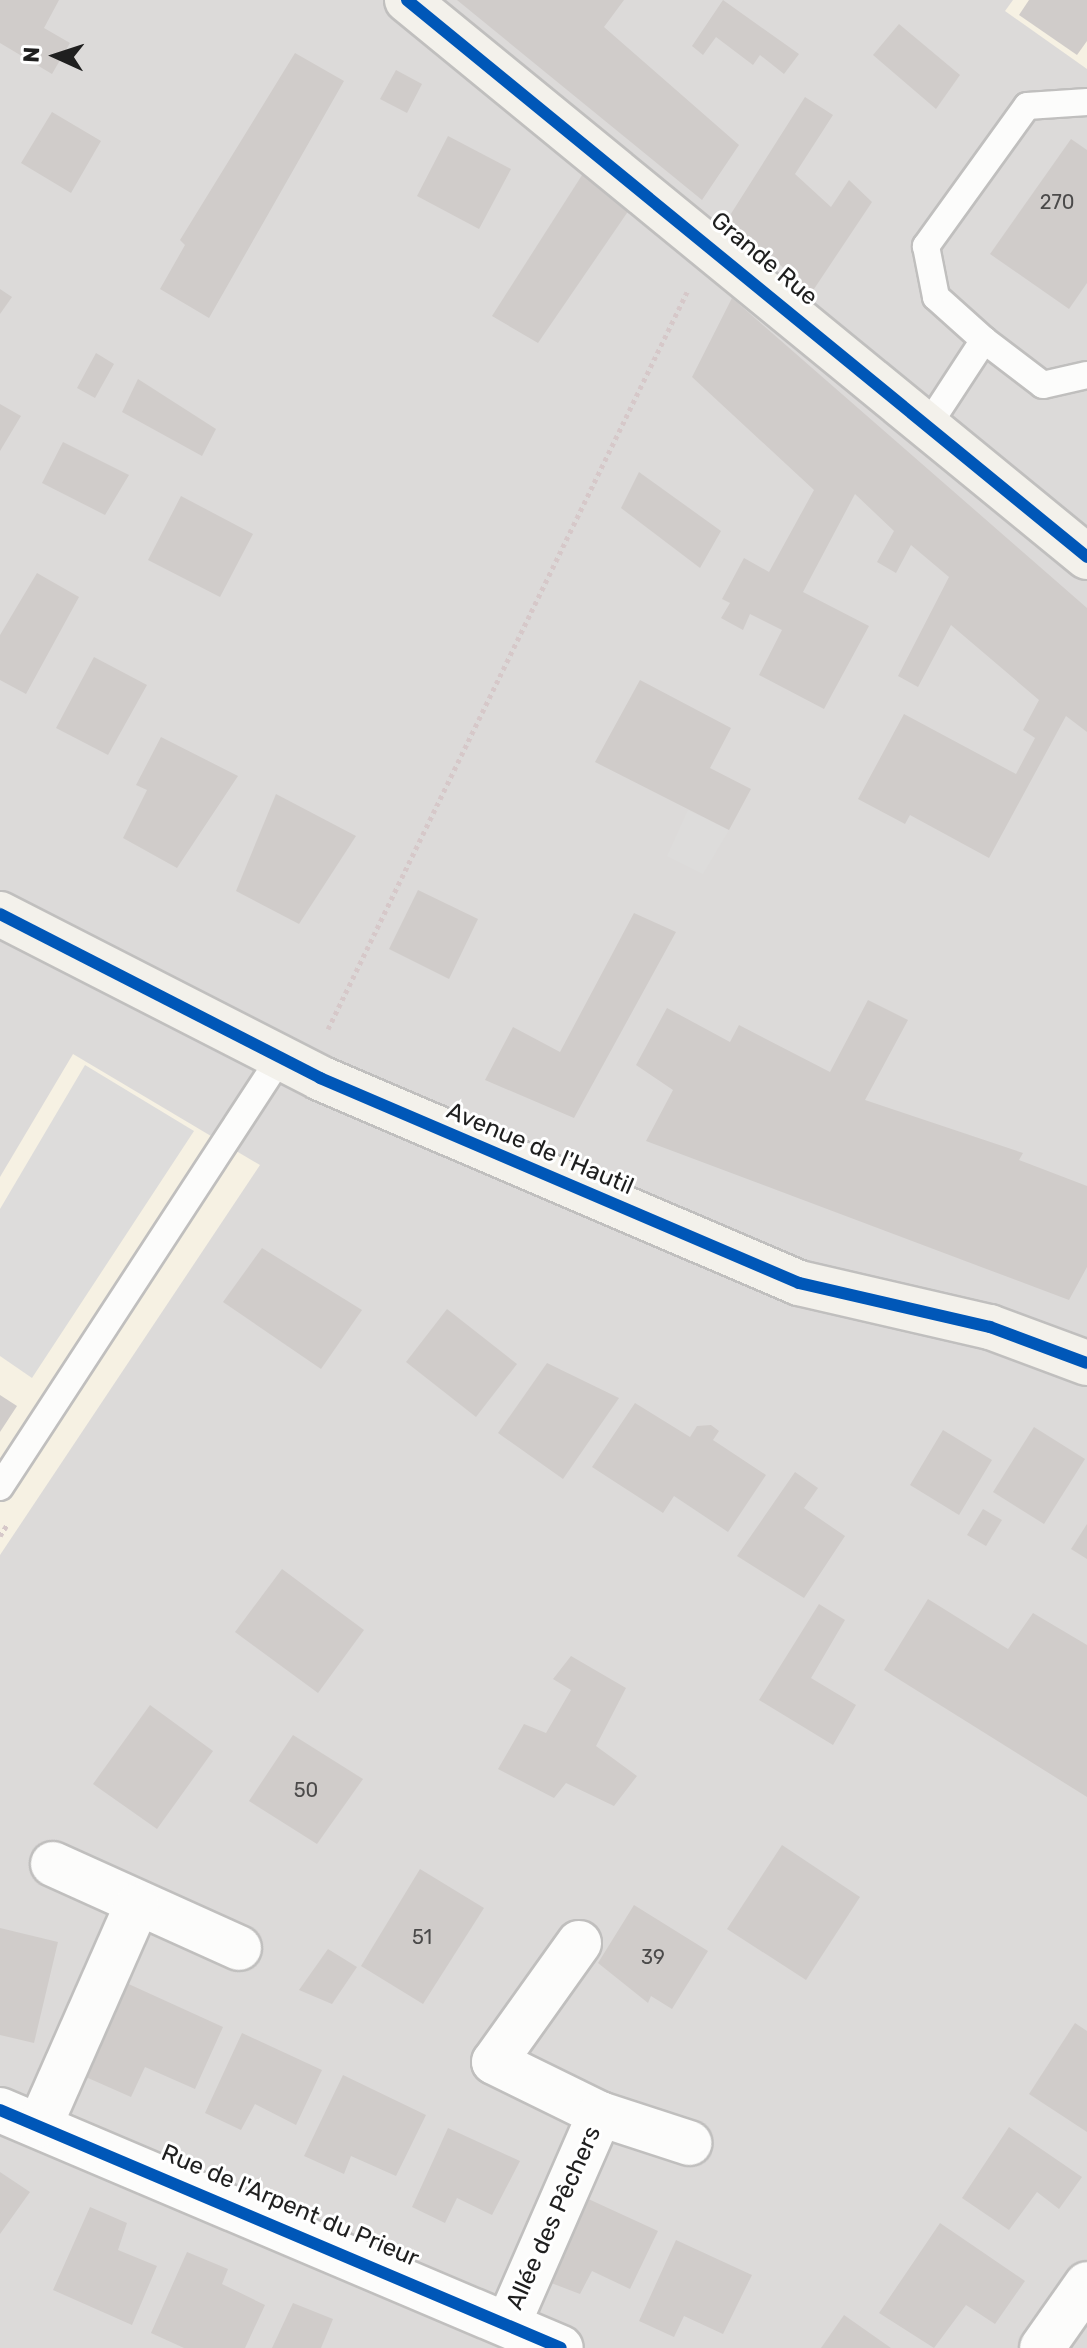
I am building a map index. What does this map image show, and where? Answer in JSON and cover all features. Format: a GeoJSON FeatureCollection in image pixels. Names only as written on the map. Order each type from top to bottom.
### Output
{"type":"FeatureCollection","features":[{"type":"Feature","properties":{"kind":"street","name":"Grande Rue"},"geometry":{"type":"LineString","coordinates":[[407,0],[711,242],[927,427],[1087,557]]}},
{"type":"Feature","properties":{"kind":"street","name":"Avenue de l'Hautil"},"geometry":{"type":"LineString","coordinates":[[5,927],[320,1078],[799,1283],[990,1327],[1087,1363]]}},
{"type":"Feature","properties":{"kind":"street"},"geometry":{"type":"LineString","coordinates":[[53,1864],[137,1905],[239,1948]]}},
{"type":"Feature","properties":{"kind":"street"},"geometry":{"type":"LineString","coordinates":[[40,2125],[137,1905]]}},
{"type":"Feature","properties":{"kind":"street","name":"Allée des Pêchers"},"geometry":{"type":"LineString","coordinates":[[579,1943],[494,2062],[600,2114],[689,2143]]}},
{"type":"Feature","properties":{"kind":"street","name":"Rue de l'Arpent du Prieur"},"geometry":{"type":"LineString","coordinates":[[0,2110],[509,2322],[561,2348]]}},
{"type":"Feature","properties":{"kind":"street","name":"Allée des Pêchers"},"geometry":{"type":"LineString","coordinates":[[509,2322],[600,2114]]}},
{"type":"Feature","properties":{"kind":"street"},"geometry":{"type":"LineString","coordinates":[[1046,2346],[1087,2284]]}},
{"type":"Feature","properties":{"kind":"lane"},"geometry":{"type":"LineString","coordinates":[[1087,102],[1027,106],[926,246],[936,297],[984,340],[1043,385],[1087,375]]}},
{"type":"Feature","properties":{"kind":"lane"},"geometry":{"type":"LineString","coordinates":[[927,427],[984,340]]}},
{"type":"Feature","properties":{"kind":"lane"},"geometry":{"type":"LineString","coordinates":[[0,1487],[280,1058]]}},
{"type":"Feature","properties":{"kind":"path"},"geometry":{"type":"LineString","coordinates":[[320,1078],[329,1021],[711,242]]}},
{"type":"Feature","properties":{"kind":"shaded area"},"geometry":{"type":"Polygon","coordinates":[[[0,0],[1087,0],[1087,2348],[0,2348],[0,0]]]}},
{"type":"Feature","properties":{"kind":"shaded area"},"geometry":{"type":"Polygon","coordinates":[[[1013,0],[1087,0],[1087,69],[1005,11],[1013,0]]]}},
{"type":"Feature","properties":{"kind":"shaded area"},"geometry":{"type":"Polygon","coordinates":[[[688,810],[729,830],[703,874],[667,856],[688,810]]]}},
{"type":"Feature","properties":{"kind":"shaded area"},"geometry":{"type":"Polygon","coordinates":[[[73,1054],[260,1165],[0,1555],[0,1177],[73,1054]]]}},
{"type":"Feature","properties":{"kind":"shaded area"},"geometry":{"type":"Polygon","coordinates":[[[85,1065],[194,1131],[32,1378],[0,1356],[0,1209],[85,1065]]]}},
{"type":"Feature","properties":{"kind":"building"},"geometry":{"type":"Polygon","coordinates":[[[0,0],[59,0],[44,28],[70,43],[52,74],[0,43],[0,0]]]}},
{"type":"Feature","properties":{"kind":"building"},"geometry":{"type":"Polygon","coordinates":[[[457,0],[624,0],[604,27],[739,145],[702,200],[457,0]]]}},
{"type":"Feature","properties":{"kind":"building"},"geometry":{"type":"Polygon","coordinates":[[[723,0],[799,54],[784,74],[760,55],[753,65],[716,37],[703,55],[692,46],[723,0]]]}},
{"type":"Feature","properties":{"kind":"building"},"geometry":{"type":"Polygon","coordinates":[[[1029,0],[1087,0],[1087,41],[1077,55],[1019,15],[1029,0]]]}},
{"type":"Feature","properties":{"kind":"building"},"geometry":{"type":"Polygon","coordinates":[[[899,24],[960,75],[936,109],[873,55],[899,24]]]}},
{"type":"Feature","properties":{"kind":"building"},"geometry":{"type":"Polygon","coordinates":[[[295,53],[344,81],[209,318],[160,289],[185,245],[180,240],[295,53]]]}},
{"type":"Feature","properties":{"kind":"building"},"geometry":{"type":"Polygon","coordinates":[[[396,70],[422,84],[407,113],[380,99],[396,70]]]}},
{"type":"Feature","properties":{"kind":"building"},"geometry":{"type":"Polygon","coordinates":[[[805,97],[833,115],[795,174],[831,207],[849,180],[872,202],[812,292],[727,220],[805,97]]]}},
{"type":"Feature","properties":{"kind":"building"},"geometry":{"type":"Polygon","coordinates":[[[52,112],[101,141],[71,193],[21,163],[52,112]]]}},
{"type":"Feature","properties":{"kind":"building"},"geometry":{"type":"Polygon","coordinates":[[[448,136],[511,169],[479,229],[417,196],[448,136]]]}},
{"type":"Feature","properties":{"kind":"building"},"geometry":{"type":"Polygon","coordinates":[[[1071,139],[1087,150],[1087,283],[1069,309],[990,254],[1071,139]]]}},
{"type":"Feature","properties":{"kind":"building"},"geometry":{"type":"Polygon","coordinates":[[[584,172],[629,210],[538,343],[492,316],[584,172]]]}},
{"type":"Feature","properties":{"kind":"building"},"geometry":{"type":"Polygon","coordinates":[[[0,289],[12,297],[0,314],[0,289]]]}},
{"type":"Feature","properties":{"kind":"building"},"geometry":{"type":"Polygon","coordinates":[[[732,298],[1087,608],[1087,732],[1066,716],[989,858],[910,815],[905,824],[858,799],[904,714],[1016,774],[1035,738],[1023,730],[1039,700],[951,625],[918,687],[898,676],[949,577],[911,545],[896,573],[877,562],[894,531],[855,494],[803,592],[869,626],[824,709],[759,675],[782,630],[750,614],[743,630],[721,618],[730,603],[722,599],[744,558],[769,572],[814,490],[692,377],[732,298]]]}},
{"type":"Feature","properties":{"kind":"building"},"geometry":{"type":"Polygon","coordinates":[[[96,353],[114,364],[95,398],[77,388],[96,353]]]}},
{"type":"Feature","properties":{"kind":"building"},"geometry":{"type":"Polygon","coordinates":[[[138,379],[216,429],[202,456],[122,412],[138,379]]]}},
{"type":"Feature","properties":{"kind":"building"},"geometry":{"type":"Polygon","coordinates":[[[0,404],[21,416],[0,451],[0,404]]]}},
{"type":"Feature","properties":{"kind":"building"},"geometry":{"type":"Polygon","coordinates":[[[63,442],[129,475],[105,515],[42,483],[63,442]]]}},
{"type":"Feature","properties":{"kind":"building"},"geometry":{"type":"Polygon","coordinates":[[[639,472],[721,531],[700,568],[621,508],[639,472]]]}},
{"type":"Feature","properties":{"kind":"building"},"geometry":{"type":"Polygon","coordinates":[[[181,496],[253,534],[220,597],[148,560],[181,496]]]}},
{"type":"Feature","properties":{"kind":"building"},"geometry":{"type":"Polygon","coordinates":[[[37,573],[79,597],[26,694],[0,680],[0,635],[37,573]]]}},
{"type":"Feature","properties":{"kind":"building"},"geometry":{"type":"Polygon","coordinates":[[[94,657],[147,685],[108,755],[56,728],[94,657]]]}},
{"type":"Feature","properties":{"kind":"building"},"geometry":{"type":"Polygon","coordinates":[[[640,680],[731,728],[710,768],[751,789],[729,830],[595,762],[640,680]]]}},
{"type":"Feature","properties":{"kind":"building"},"geometry":{"type":"Polygon","coordinates":[[[161,737],[238,776],[177,868],[123,838],[147,790],[136,785],[161,737]]]}},
{"type":"Feature","properties":{"kind":"building"},"geometry":{"type":"Polygon","coordinates":[[[276,794],[356,836],[299,924],[236,891],[276,794]]]}},
{"type":"Feature","properties":{"kind":"building"},"geometry":{"type":"Polygon","coordinates":[[[418,890],[478,919],[449,979],[389,949],[418,890]]]}},
{"type":"Feature","properties":{"kind":"building"},"geometry":{"type":"Polygon","coordinates":[[[634,913],[676,932],[574,1118],[485,1080],[513,1027],[560,1052],[634,913]]]}},
{"type":"Feature","properties":{"kind":"building"},"geometry":{"type":"Polygon","coordinates":[[[868,1000],[908,1020],[865,1100],[1023,1153],[1019,1160],[1087,1186],[1087,1267],[1069,1300],[646,1141],[673,1090],[636,1065],[667,1008],[730,1042],[739,1025],[830,1072],[868,1000]]]}},
{"type":"Feature","properties":{"kind":"building"},"geometry":{"type":"Polygon","coordinates":[[[262,1248],[362,1310],[321,1369],[223,1302],[262,1248]]]}},
{"type":"Feature","properties":{"kind":"building"},"geometry":{"type":"Polygon","coordinates":[[[447,1309],[517,1364],[476,1417],[406,1362],[447,1309]]]}},
{"type":"Feature","properties":{"kind":"building"},"geometry":{"type":"Polygon","coordinates":[[[547,1363],[619,1398],[563,1479],[498,1433],[547,1363]]]}},
{"type":"Feature","properties":{"kind":"building"},"geometry":{"type":"Polygon","coordinates":[[[0,1395],[17,1406],[0,1432],[0,1395]]]}},
{"type":"Feature","properties":{"kind":"building"},"geometry":{"type":"Polygon","coordinates":[[[635,1403],[690,1437],[697,1426],[711,1425],[719,1431],[713,1440],[766,1475],[728,1532],[674,1496],[663,1513],[592,1467],[635,1403]]]}},
{"type":"Feature","properties":{"kind":"building"},"geometry":{"type":"Polygon","coordinates":[[[1034,1427],[1085,1459],[1044,1524],[993,1492],[1034,1427]]]}},
{"type":"Feature","properties":{"kind":"building"},"geometry":{"type":"Polygon","coordinates":[[[943,1430],[992,1460],[959,1515],[910,1485],[943,1430]]]}},
{"type":"Feature","properties":{"kind":"building"},"geometry":{"type":"Polygon","coordinates":[[[795,1472],[818,1488],[804,1508],[845,1536],[804,1598],[737,1556],[795,1472]]]}},
{"type":"Feature","properties":{"kind":"building"},"geometry":{"type":"Polygon","coordinates":[[[983,1509],[1002,1520],[986,1546],[967,1535],[983,1509]]]}},
{"type":"Feature","properties":{"kind":"building"},"geometry":{"type":"Polygon","coordinates":[[[1087,1524],[1087,1559],[1071,1549],[1087,1524]]]}},
{"type":"Feature","properties":{"kind":"building"},"geometry":{"type":"Polygon","coordinates":[[[282,1569],[364,1630],[318,1693],[235,1632],[282,1569]]]}},
{"type":"Feature","properties":{"kind":"building"},"geometry":{"type":"Polygon","coordinates":[[[928,1599],[1008,1649],[1033,1613],[1087,1645],[1087,1797],[884,1670],[928,1599]]]}},
{"type":"Feature","properties":{"kind":"building"},"geometry":{"type":"Polygon","coordinates":[[[819,1604],[845,1620],[811,1678],[856,1705],[833,1745],[759,1700],[819,1604]]]}},
{"type":"Feature","properties":{"kind":"building"},"geometry":{"type":"Polygon","coordinates":[[[571,1656],[626,1688],[596,1746],[637,1776],[614,1806],[566,1783],[554,1798],[498,1769],[524,1724],[546,1733],[571,1690],[553,1679],[571,1656]]]}},
{"type":"Feature","properties":{"kind":"building"},"geometry":{"type":"Polygon","coordinates":[[[150,1705],[213,1751],[157,1829],[93,1784],[150,1705]]]}},
{"type":"Feature","properties":{"kind":"building"},"geometry":{"type":"Polygon","coordinates":[[[293,1735],[363,1779],[317,1844],[249,1801],[293,1735]]]}},
{"type":"Feature","properties":{"kind":"building"},"geometry":{"type":"Polygon","coordinates":[[[782,1845],[860,1897],[806,1980],[727,1929],[782,1845]]]}},
{"type":"Feature","properties":{"kind":"building"},"geometry":{"type":"Polygon","coordinates":[[[420,1869],[484,1908],[423,2004],[361,1966],[420,1869]]]}},
{"type":"Feature","properties":{"kind":"building"},"geometry":{"type":"Polygon","coordinates":[[[634,1905],[708,1951],[672,2009],[651,1996],[648,2003],[598,1963],[634,1905]]]}},
{"type":"Feature","properties":{"kind":"building"},"geometry":{"type":"Polygon","coordinates":[[[0,1928],[58,1942],[34,2043],[0,2035],[0,1928]]]}},
{"type":"Feature","properties":{"kind":"building"},"geometry":{"type":"Polygon","coordinates":[[[328,1949],[357,1967],[332,2004],[299,1990],[328,1949]]]}},
{"type":"Feature","properties":{"kind":"building"},"geometry":{"type":"Polygon","coordinates":[[[122,1981],[223,2027],[195,2089],[145,2067],[131,2097],[79,2074],[122,1981]]]}},
{"type":"Feature","properties":{"kind":"building"},"geometry":{"type":"Polygon","coordinates":[[[1075,2023],[1087,2031],[1087,2132],[1029,2094],[1075,2023]]]}},
{"type":"Feature","properties":{"kind":"building"},"geometry":{"type":"Polygon","coordinates":[[[242,2033],[322,2070],[296,2125],[255,2104],[241,2130],[205,2113],[242,2033]]]}},
{"type":"Feature","properties":{"kind":"building"},"geometry":{"type":"Polygon","coordinates":[[[343,2075],[426,2115],[396,2176],[351,2156],[344,2174],[304,2156],[343,2075]]]}},
{"type":"Feature","properties":{"kind":"building"},"geometry":{"type":"Polygon","coordinates":[[[1009,2127],[1082,2177],[1059,2209],[1037,2192],[1009,2230],[962,2198],[1009,2127]]]}},
{"type":"Feature","properties":{"kind":"building"},"geometry":{"type":"Polygon","coordinates":[[[448,2128],[520,2161],[492,2215],[457,2198],[445,2223],[412,2207],[448,2128]]]}},
{"type":"Feature","properties":{"kind":"building"},"geometry":{"type":"Polygon","coordinates":[[[0,2172],[30,2192],[0,2234],[0,2172]]]}},
{"type":"Feature","properties":{"kind":"building"},"geometry":{"type":"Polygon","coordinates":[[[584,2197],[658,2231],[630,2289],[592,2271],[580,2294],[546,2281],[584,2197]]]}},
{"type":"Feature","properties":{"kind":"building"},"geometry":{"type":"Polygon","coordinates":[[[90,2207],[127,2223],[118,2250],[157,2266],[132,2325],[53,2290],[90,2207]]]}},
{"type":"Feature","properties":{"kind":"building"},"geometry":{"type":"Polygon","coordinates":[[[940,2223],[1025,2281],[995,2324],[966,2305],[934,2348],[879,2313],[940,2223]]]}},
{"type":"Feature","properties":{"kind":"building"},"geometry":{"type":"Polygon","coordinates":[[[676,2240],[752,2275],[723,2334],[684,2316],[674,2337],[639,2321],[676,2240]]]}},
{"type":"Feature","properties":{"kind":"building"},"geometry":{"type":"Polygon","coordinates":[[[187,2252],[228,2269],[222,2284],[265,2305],[245,2348],[184,2348],[151,2333],[187,2252]]]}},
{"type":"Feature","properties":{"kind":"building"},"geometry":{"type":"Polygon","coordinates":[[[293,2303],[333,2319],[321,2348],[272,2348],[293,2303]]]}},
{"type":"Feature","properties":{"kind":"building"},"geometry":{"type":"Polygon","coordinates":[[[844,2315],[891,2348],[821,2348],[844,2315]]]}},
{"type":"Feature","properties":{"kind":"cycle path"},"geometry":{"type":"LineString","coordinates":[[407,0],[1087,557]]}},
{"type":"Feature","properties":{"kind":"cycle path"},"geometry":{"type":"LineString","coordinates":[[0,914],[320,1078],[799,1283],[990,1327],[1087,1363]]}},
{"type":"Feature","properties":{"kind":"cycle path"},"geometry":{"type":"LineString","coordinates":[[0,2110],[561,2348]]}}]}
